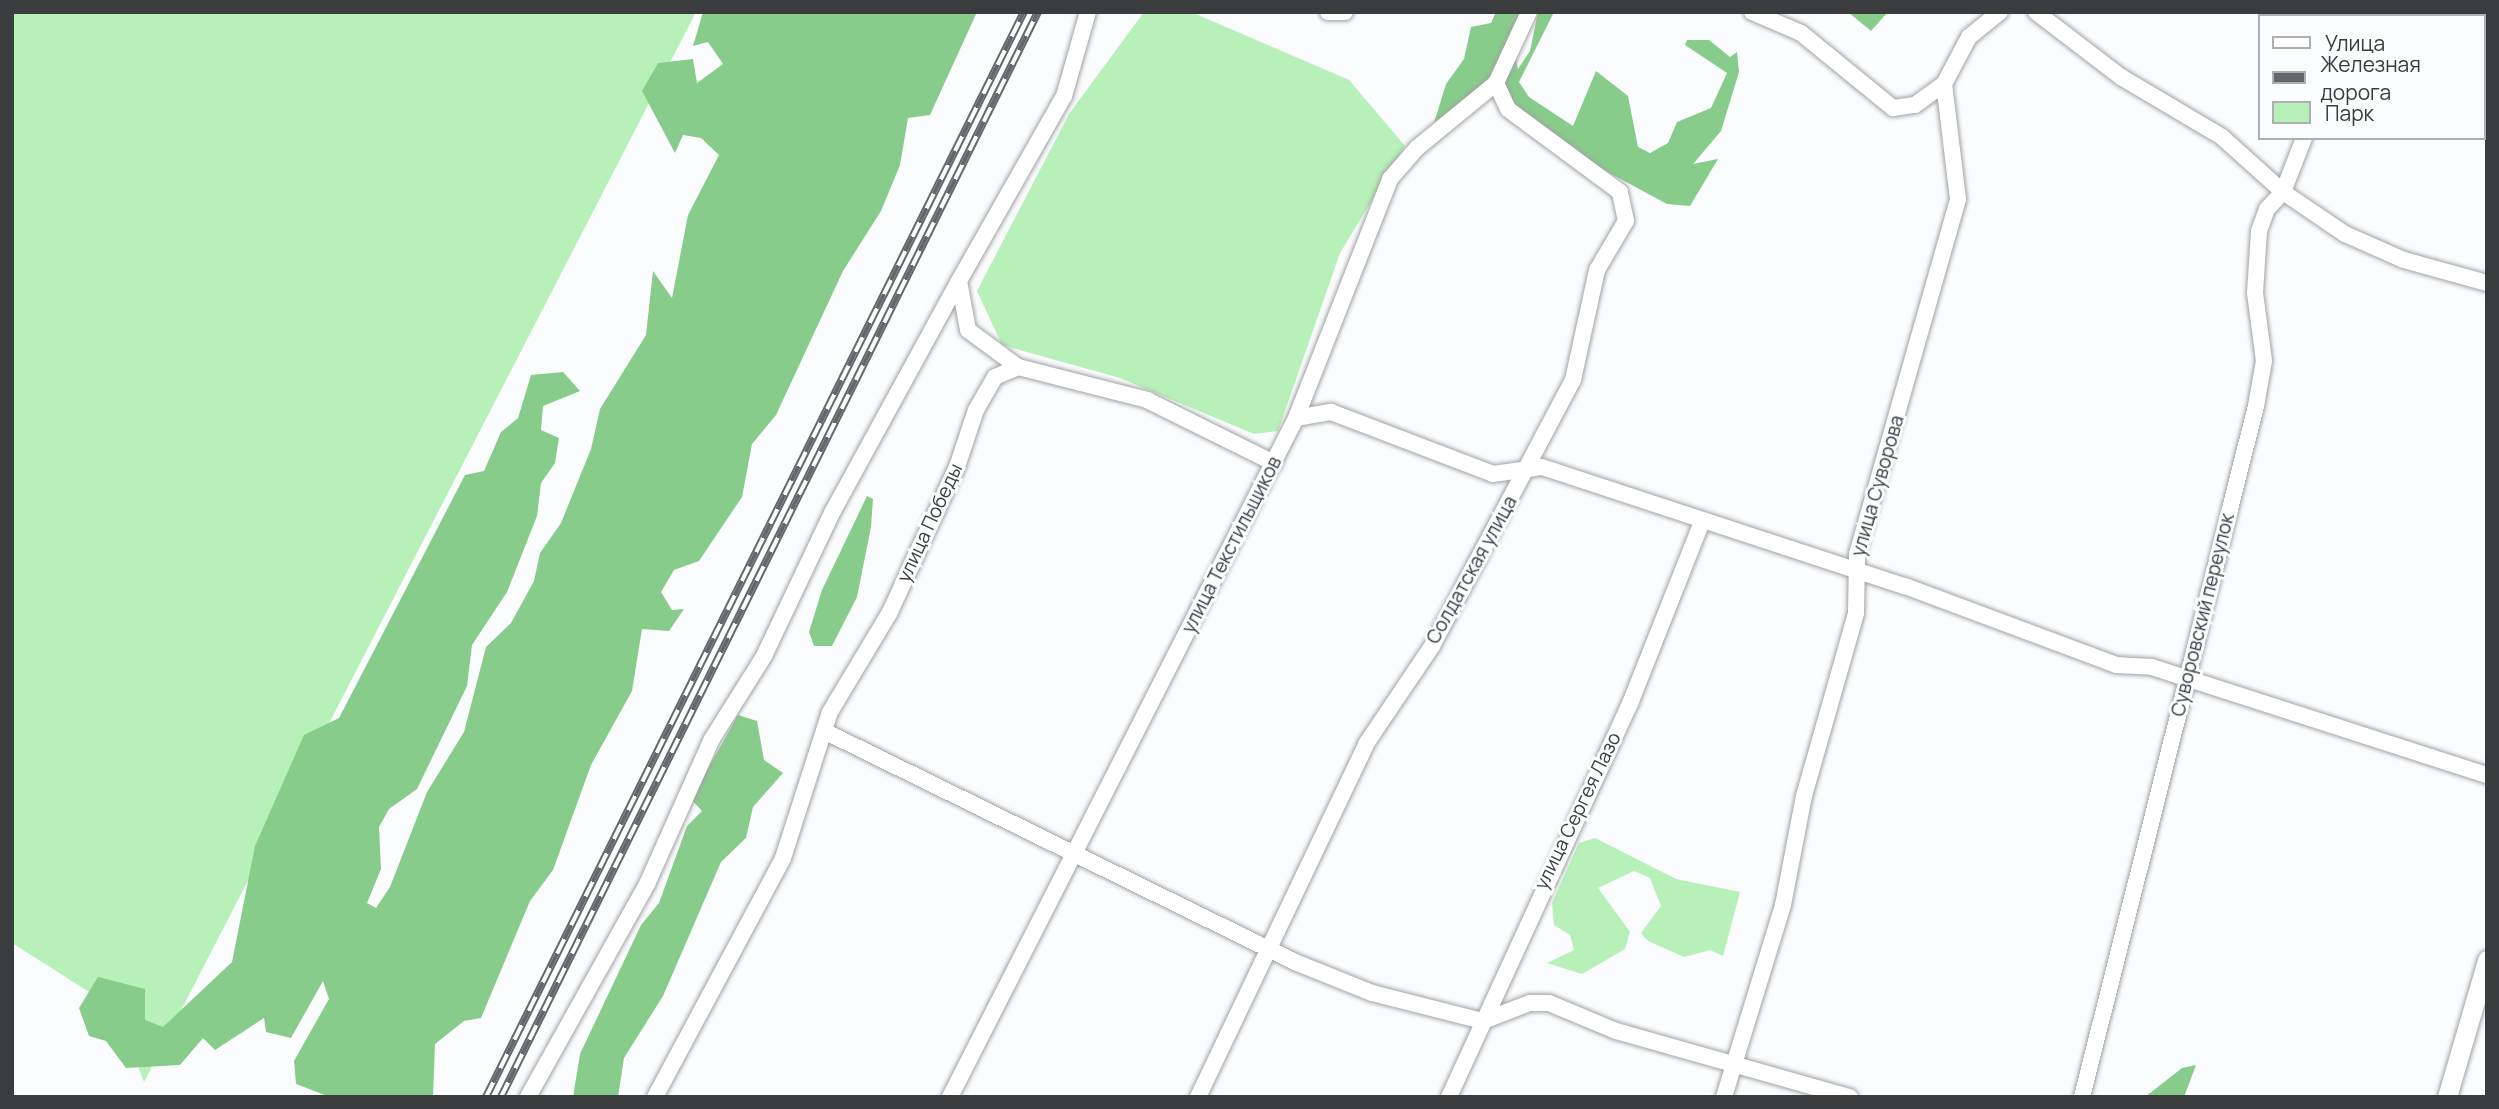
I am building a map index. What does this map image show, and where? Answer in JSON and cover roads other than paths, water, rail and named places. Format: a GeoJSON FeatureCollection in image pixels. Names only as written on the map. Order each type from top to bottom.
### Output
{"type":"FeatureCollection","features":[{"type":"Feature","properties":{"kind":"street"},"geometry":{"type":"LineString","coordinates":[[1328,12],[1345,12]]}},
{"type":"Feature","properties":{"kind":"street","name":"улица Текстильщиков"},"geometry":{"type":"LineString","coordinates":[[950,1097],[1076,857],[1296,418],[1390,179],[1417,148],[1496,83],[1529,12]]}},
{"type":"Feature","properties":{"kind":"street"},"geometry":{"type":"LineString","coordinates":[[1752,12],[1801,33],[1893,108],[1915,105],[1944,84],[1969,37],[2000,12]]}},
{"type":"Feature","properties":{"kind":"street"},"geometry":{"type":"LineString","coordinates":[[2036,12],[2120,77],[2222,137],[2283,192],[2345,234],[2404,260],[2487,283]]}},
{"type":"Feature","properties":{"kind":"street"},"geometry":{"type":"LineString","coordinates":[[528,1097],[648,884],[712,739],[764,656],[833,511],[1064,96],[1091,15]]}},
{"type":"Feature","properties":{"kind":"street","name":"Солдатская улица"},"geometry":{"type":"LineString","coordinates":[[1198,1097],[1266,947],[1384,710],[1432,646],[1573,380],[1597,270],[1626,220],[1619,192],[1508,108],[1496,83]]}},
{"type":"Feature","properties":{"kind":"street","name":"улица Суворова"},"geometry":{"type":"LineString","coordinates":[[1724,1097],[1730,1067],[1783,905],[1804,796],[1838,685],[1856,613],[1855,571],[1958,199],[1944,84]]}},
{"type":"Feature","properties":{"kind":"street","name":"Суворовский переулок"},"geometry":{"type":"LineString","coordinates":[[2082,1097],[2264,361],[2255,293],[2259,231],[2267,209],[2283,192],[2303,140]]}},
{"type":"Feature","properties":{"kind":"street"},"geometry":{"type":"LineString","coordinates":[[959,281],[968,330],[1018,367],[1081,378],[1147,400],[1274,463]]}},
{"type":"Feature","properties":{"kind":"street","name":"улица Победы"},"geometry":{"type":"LineString","coordinates":[[656,1097],[783,859],[826,732],[853,665],[890,614],[916,545],[957,467],[976,410],[995,377],[1018,367]]}},
{"type":"Feature","properties":{"kind":"street"},"geometry":{"type":"LineString","coordinates":[[1296,418],[1331,412],[1493,474],[1525,472],[1542,467],[1855,571],[2116,665],[2152,667],[2487,775]]}},
{"type":"Feature","properties":{"kind":"street","name":"улица Сергея Лазо"},"geometry":{"type":"LineString","coordinates":[[1449,1097],[1631,701],[1702,522]]}},
{"type":"Feature","properties":{"kind":"street"},"geometry":{"type":"LineString","coordinates":[[826,732],[1076,857],[1266,947],[1372,993],[1483,1021],[1530,1003],[1549,1003],[1616,1031],[1700,1050],[1730,1067],[1850,1097]]}},
{"type":"Feature","properties":{"kind":"street"},"geometry":{"type":"LineString","coordinates":[[2447,1097],[2487,960]]}},
{"type":"Feature","properties":{"kind":"railway"},"geometry":{"type":"LineString","coordinates":[[486,1097],[1024,12]]}},
{"type":"Feature","properties":{"kind":"railway"},"geometry":{"type":"LineString","coordinates":[[501,1097],[1038,12]]}}]}
